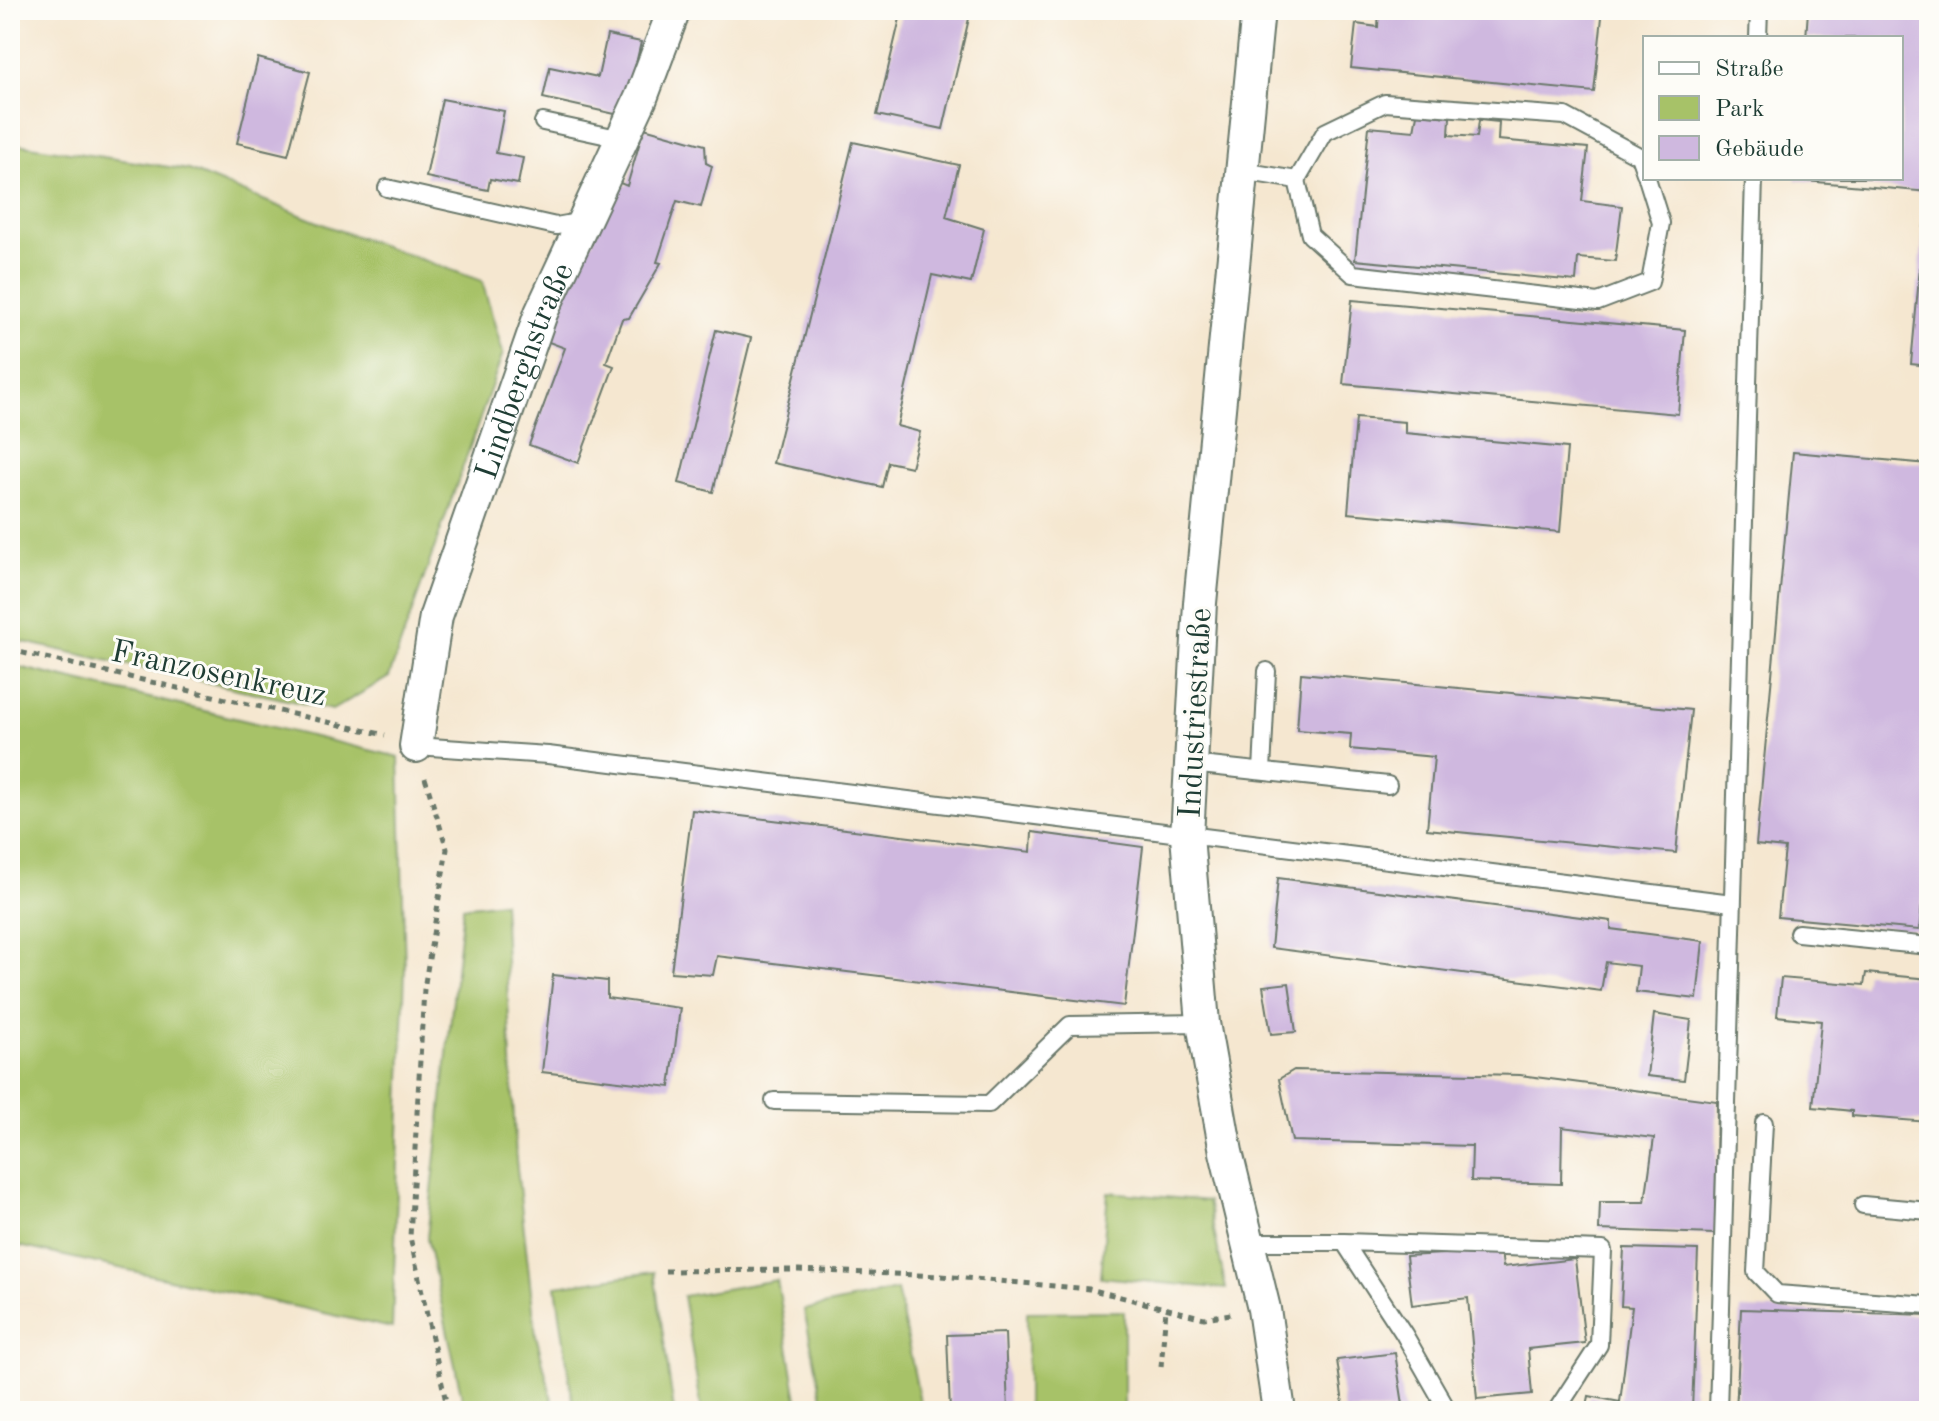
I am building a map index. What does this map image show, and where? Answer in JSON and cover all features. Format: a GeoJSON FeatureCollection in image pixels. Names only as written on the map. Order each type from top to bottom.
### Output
{"type":"FeatureCollection","features":[{"type":"Feature","properties":{"kind":"street","name":"Lindberghstraße"},"geometry":{"type":"LineString","coordinates":[[416,746],[436,616],[541,313],[641,98],[674,10]]}},
{"type":"Feature","properties":{"kind":"street","name":"Industriestraße"},"geometry":{"type":"LineString","coordinates":[[1258,10],[1200,603],[1187,836],[1203,1023],[1226,1152],[1264,1309],[1279,1411]]}},
{"type":"Feature","properties":{"kind":"lane"},"geometry":{"type":"LineString","coordinates":[[1758,36],[1759,10]]}},
{"type":"Feature","properties":{"kind":"lane"},"geometry":{"type":"LineString","coordinates":[[1643,167],[1639,156],[1565,116],[1385,103],[1325,132],[1297,180],[1310,235],[1353,274],[1598,302],[1650,282],[1661,223],[1647,180]]}},
{"type":"Feature","properties":{"kind":"lane"},"geometry":{"type":"LineString","coordinates":[[543,122],[622,139]]}},
{"type":"Feature","properties":{"kind":"lane"},"geometry":{"type":"LineString","coordinates":[[1242,171],[1297,180]]}},
{"type":"Feature","properties":{"kind":"lane"},"geometry":{"type":"LineString","coordinates":[[1718,1411],[1754,180]]}},
{"type":"Feature","properties":{"kind":"lane"},"geometry":{"type":"LineString","coordinates":[[387,188],[556,226],[584,221]]}},
{"type":"Feature","properties":{"kind":"lane"},"geometry":{"type":"LineString","coordinates":[[1262,771],[1267,671]]}},
{"type":"Feature","properties":{"kind":"lane"},"geometry":{"type":"LineString","coordinates":[[416,746],[548,755],[1732,903]]}},
{"type":"Feature","properties":{"kind":"lane"},"geometry":{"type":"LineString","coordinates":[[1191,764],[1388,785]]}},
{"type":"Feature","properties":{"kind":"lane"},"geometry":{"type":"LineString","coordinates":[[1798,933],[1929,946]]}},
{"type":"Feature","properties":{"kind":"lane"},"geometry":{"type":"LineString","coordinates":[[774,1101],[989,1104],[1070,1025],[1203,1023]]}},
{"type":"Feature","properties":{"kind":"lane"},"geometry":{"type":"LineString","coordinates":[[1764,1123],[1756,1272],[1777,1294],[1929,1305]]}},
{"type":"Feature","properties":{"kind":"lane"},"geometry":{"type":"LineString","coordinates":[[1863,1205],[1929,1211]]}},
{"type":"Feature","properties":{"kind":"lane"},"geometry":{"type":"LineString","coordinates":[[1247,1242],[1603,1250],[1599,1345],[1556,1411]]}},
{"type":"Feature","properties":{"kind":"lane"},"geometry":{"type":"LineString","coordinates":[[1344,1242],[1404,1334],[1448,1411]]}},
{"type":"Feature","properties":{"kind":"path","name":"Franzosenkreuz"},"geometry":{"type":"LineString","coordinates":[[10,650],[369,729],[416,746]]}},
{"type":"Feature","properties":{"kind":"path"},"geometry":{"type":"LineString","coordinates":[[416,746],[447,849],[424,989],[410,1237],[448,1411]]}},
{"type":"Feature","properties":{"kind":"path"},"geometry":{"type":"LineString","coordinates":[[665,1271],[799,1270],[941,1276],[1089,1289],[1204,1318],[1264,1309]]}},
{"type":"Feature","properties":{"kind":"path"},"geometry":{"type":"LineString","coordinates":[[1161,1367],[1166,1309]]}},
{"type":"Feature","properties":{"kind":"green space"},"geometry":{"type":"Polygon","coordinates":[[[10,143],[189,170],[330,227],[482,281],[503,353],[389,677],[332,710],[10,639],[10,143]]]}},
{"type":"Feature","properties":{"kind":"green space"},"geometry":{"type":"Polygon","coordinates":[[[10,665],[399,757],[405,970],[392,1328],[10,1244],[10,665]]]}},
{"type":"Feature","properties":{"kind":"green space"},"geometry":{"type":"Polygon","coordinates":[[[503,902],[516,1160],[536,1335],[555,1411],[465,1411],[427,1238],[463,907],[503,902]]]}},
{"type":"Feature","properties":{"kind":"green space"},"geometry":{"type":"Polygon","coordinates":[[[1108,1192],[1208,1201],[1226,1289],[1101,1277],[1108,1192]]]}},
{"type":"Feature","properties":{"kind":"green space"},"geometry":{"type":"Polygon","coordinates":[[[654,1272],[674,1411],[574,1411],[556,1286],[654,1272]]]}},
{"type":"Feature","properties":{"kind":"green space"},"geometry":{"type":"Polygon","coordinates":[[[777,1280],[799,1411],[702,1411],[683,1296],[777,1280]]]}},
{"type":"Feature","properties":{"kind":"green space"},"geometry":{"type":"Polygon","coordinates":[[[897,1290],[922,1411],[825,1411],[804,1310],[897,1290]]]}},
{"type":"Feature","properties":{"kind":"green space"},"geometry":{"type":"Polygon","coordinates":[[[1124,1311],[1124,1411],[1027,1411],[1027,1312],[1124,1311]]]}},
{"type":"Feature","properties":{"kind":"building"},"geometry":{"type":"Polygon","coordinates":[[[902,10],[971,10],[943,129],[877,115],[902,10]]]}},
{"type":"Feature","properties":{"kind":"building"},"geometry":{"type":"Polygon","coordinates":[[[1379,10],[1536,10],[1602,17],[1594,92],[1351,68],[1356,24],[1378,27],[1379,10]]]}},
{"type":"Feature","properties":{"kind":"building"},"geometry":{"type":"Polygon","coordinates":[[[1837,10],[1929,10],[1929,192],[1795,180],[1903,180],[1903,36],[1806,36],[1808,11],[1837,14],[1837,10]]]}},
{"type":"Feature","properties":{"kind":"building"},"geometry":{"type":"Polygon","coordinates":[[[607,35],[641,42],[624,116],[543,98],[550,67],[598,77],[607,35]]]}},
{"type":"Feature","properties":{"kind":"building"},"geometry":{"type":"Polygon","coordinates":[[[258,58],[310,72],[288,155],[237,143],[258,58]]]}},
{"type":"Feature","properties":{"kind":"building"},"geometry":{"type":"Polygon","coordinates":[[[442,99],[504,111],[496,153],[523,158],[518,184],[490,179],[488,190],[426,177],[442,99]]]}},
{"type":"Feature","properties":{"kind":"building"},"geometry":{"type":"Polygon","coordinates":[[[1417,114],[1450,117],[1449,135],[1477,137],[1479,120],[1499,122],[1498,140],[1588,148],[1582,201],[1622,206],[1615,261],[1578,258],[1576,281],[1355,260],[1369,127],[1414,131],[1417,114]]]}},
{"type":"Feature","properties":{"kind":"building"},"geometry":{"type":"Polygon","coordinates":[[[644,128],[705,145],[706,163],[712,166],[701,207],[677,201],[657,262],[661,263],[629,318],[622,319],[606,363],[614,366],[578,463],[529,445],[565,348],[546,341],[580,240],[592,244],[613,180],[627,186],[644,128]]]}},
{"type":"Feature","properties":{"kind":"building"},"geometry":{"type":"Polygon","coordinates":[[[853,142],[959,165],[946,217],[984,229],[971,283],[932,275],[897,426],[920,432],[911,467],[888,462],[882,487],[773,463],[853,142]]]}},
{"type":"Feature","properties":{"kind":"building"},"geometry":{"type":"Polygon","coordinates":[[[1924,224],[1929,225],[1929,366],[1911,364],[1924,224]]]}},
{"type":"Feature","properties":{"kind":"building"},"geometry":{"type":"Polygon","coordinates":[[[1352,300],[1685,330],[1678,414],[1343,384],[1352,300]]]}},
{"type":"Feature","properties":{"kind":"building"},"geometry":{"type":"Polygon","coordinates":[[[716,330],[751,338],[713,492],[679,483],[716,330]]]}},
{"type":"Feature","properties":{"kind":"building"},"geometry":{"type":"Polygon","coordinates":[[[1356,418],[1405,422],[1405,433],[1567,448],[1560,532],[1348,513],[1356,418]]]}},
{"type":"Feature","properties":{"kind":"building"},"geometry":{"type":"Polygon","coordinates":[[[1793,452],[1929,464],[1929,887],[1924,887],[1919,930],[1778,917],[1785,848],[1756,845],[1793,452]]]}},
{"type":"Feature","properties":{"kind":"building"},"geometry":{"type":"Polygon","coordinates":[[[1301,673],[1691,710],[1676,853],[1427,829],[1434,757],[1350,749],[1351,734],[1297,730],[1301,673]]]}},
{"type":"Feature","properties":{"kind":"building"},"geometry":{"type":"Polygon","coordinates":[[[692,810],[1031,852],[1032,832],[1143,847],[1124,1006],[717,956],[713,975],[671,972],[692,810]]]}},
{"type":"Feature","properties":{"kind":"building"},"geometry":{"type":"Polygon","coordinates":[[[1278,878],[1611,921],[1611,929],[1703,941],[1697,999],[1636,992],[1639,966],[1606,962],[1601,991],[1271,948],[1278,878]]]}},
{"type":"Feature","properties":{"kind":"building"},"geometry":{"type":"Polygon","coordinates":[[[1866,973],[1929,979],[1929,1122],[1852,1116],[1852,1111],[1813,1107],[1821,1021],[1777,1016],[1781,978],[1864,985],[1866,973]]]}},
{"type":"Feature","properties":{"kind":"building"},"geometry":{"type":"Polygon","coordinates":[[[553,975],[607,981],[607,998],[680,1008],[670,1087],[542,1072],[553,975]]]}},
{"type":"Feature","properties":{"kind":"building"},"geometry":{"type":"Polygon","coordinates":[[[1289,983],[1296,1032],[1271,1034],[1263,986],[1289,983]]]}},
{"type":"Feature","properties":{"kind":"building"},"geometry":{"type":"Polygon","coordinates":[[[1654,1014],[1691,1020],[1684,1080],[1647,1076],[1654,1014]]]}},
{"type":"Feature","properties":{"kind":"building"},"geometry":{"type":"Polygon","coordinates":[[[1294,1070],[1520,1075],[1717,1101],[1715,1234],[1599,1230],[1600,1202],[1645,1202],[1654,1138],[1562,1127],[1561,1184],[1471,1181],[1472,1146],[1292,1141],[1279,1079],[1294,1070]]]}},
{"type":"Feature","properties":{"kind":"building"},"geometry":{"type":"Polygon","coordinates":[[[1624,1248],[1698,1250],[1692,1411],[1586,1411],[1589,1396],[1620,1402],[1632,1307],[1621,1306],[1624,1248]]]}},
{"type":"Feature","properties":{"kind":"building"},"geometry":{"type":"Polygon","coordinates":[[[1501,1251],[1503,1267],[1575,1259],[1585,1343],[1528,1349],[1532,1394],[1477,1399],[1468,1298],[1412,1305],[1406,1256],[1501,1251]]]}},
{"type":"Feature","properties":{"kind":"building"},"geometry":{"type":"Polygon","coordinates":[[[1741,1309],[1929,1315],[1929,1411],[1736,1411],[1741,1309]]]}},
{"type":"Feature","properties":{"kind":"building"},"geometry":{"type":"Polygon","coordinates":[[[1005,1333],[1008,1411],[950,1411],[947,1335],[1005,1333]]]}},
{"type":"Feature","properties":{"kind":"building"},"geometry":{"type":"Polygon","coordinates":[[[1395,1353],[1404,1411],[1344,1411],[1337,1360],[1395,1353]]]}}]}
